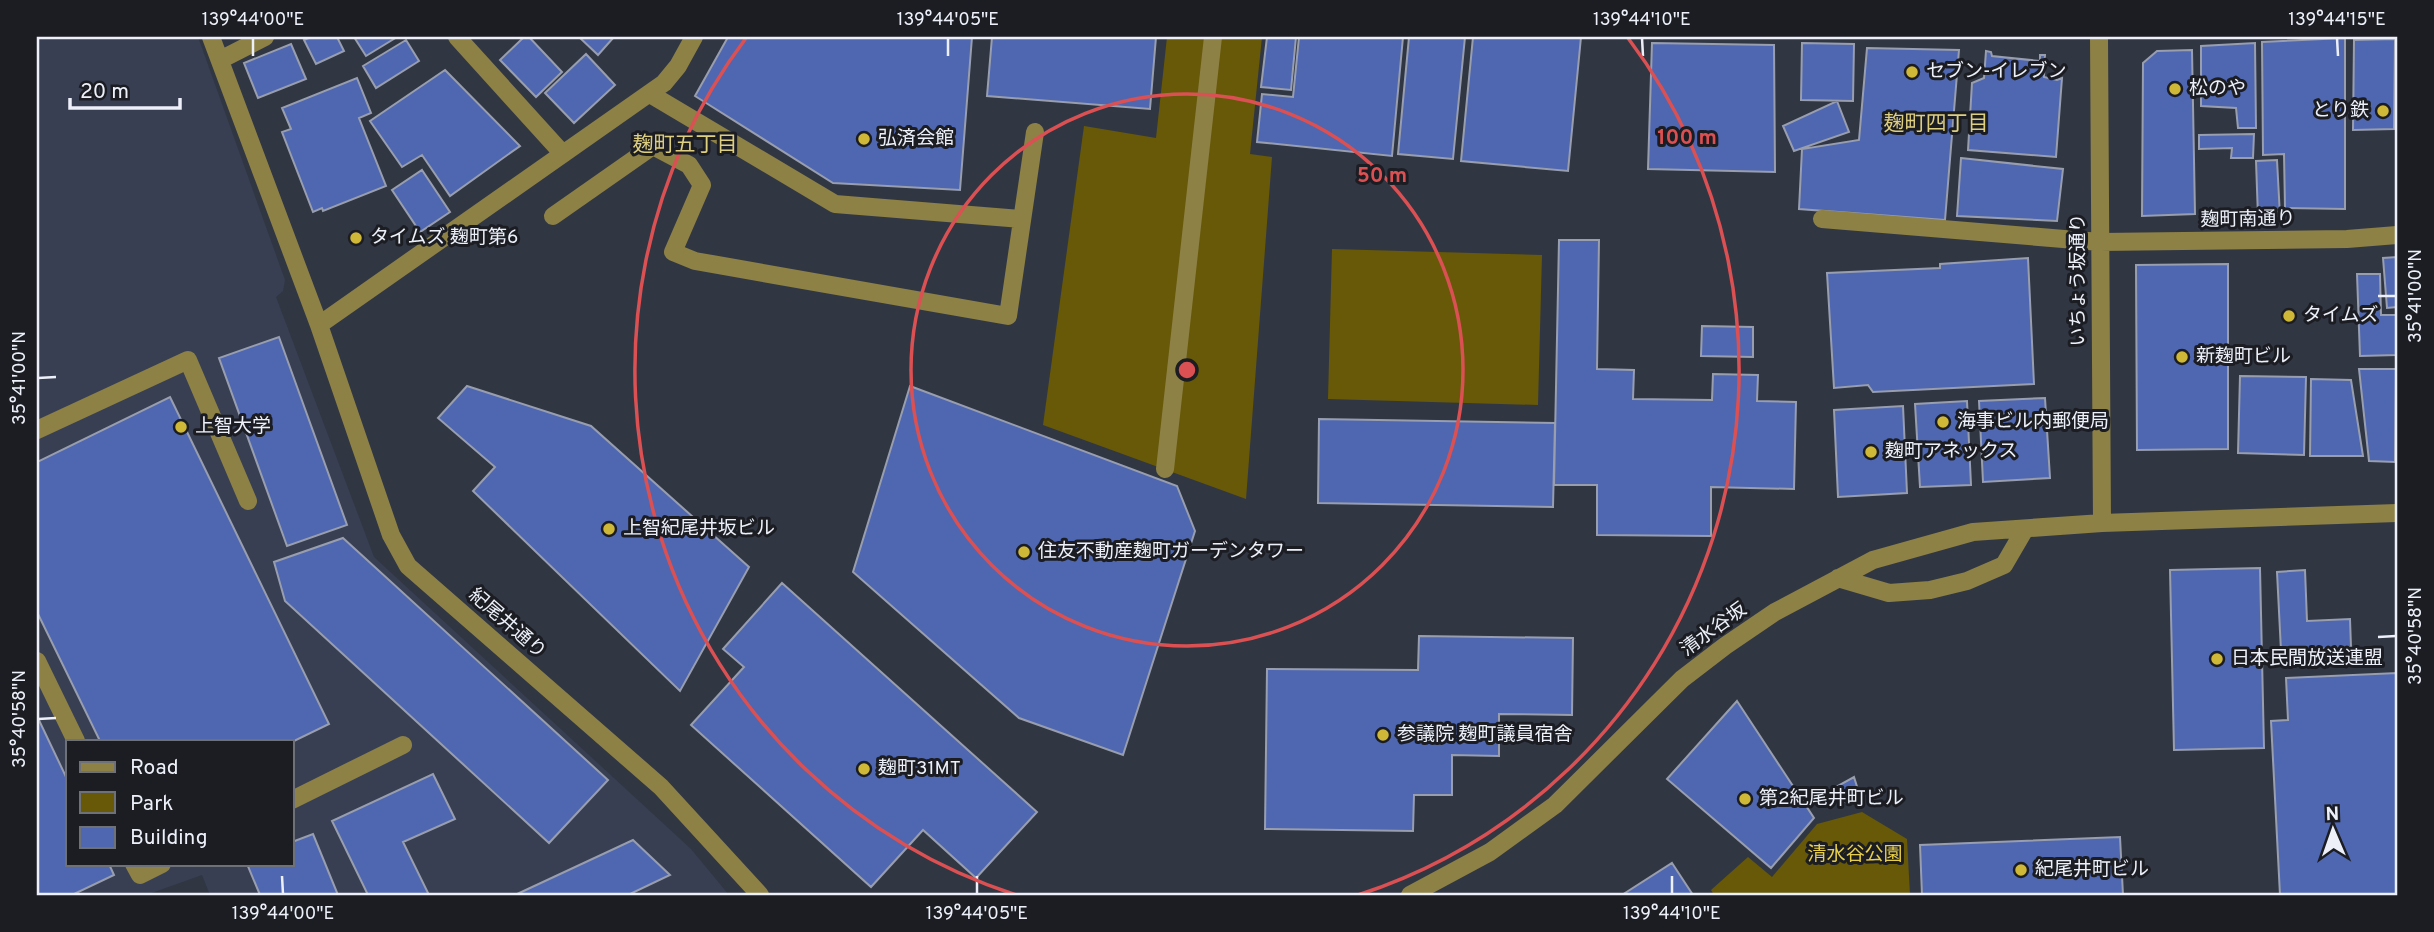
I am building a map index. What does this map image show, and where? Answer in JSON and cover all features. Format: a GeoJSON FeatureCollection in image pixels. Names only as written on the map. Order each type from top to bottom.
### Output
{"type":"FeatureCollection","features":[{"type":"Feature","properties":{"kind":"street","name":"紀尾井通り"},"geometry":{"type":"LineString","coordinates":[[211,37],[319,325],[391,535],[408,566],[661,788],[760,895]]}},
{"type":"Feature","properties":{"kind":"street"},"geometry":{"type":"LineString","coordinates":[[220,60],[265,37]]}},
{"type":"Feature","properties":{"kind":"street"},"geometry":{"type":"LineString","coordinates":[[457,37],[563,154]]}},
{"type":"Feature","properties":{"kind":"street"},"geometry":{"type":"LineString","coordinates":[[319,325],[650,94],[664,83],[678,66],[694,37]]}},
{"type":"Feature","properties":{"kind":"street"},"geometry":{"type":"LineString","coordinates":[[1165,469],[1213,37]]}},
{"type":"Feature","properties":{"kind":"street","name":"いちょう坂通り"},"geometry":{"type":"LineString","coordinates":[[2099,37],[2102,523]]}},
{"type":"Feature","properties":{"kind":"street"},"geometry":{"type":"LineString","coordinates":[[650,94],[835,204],[1022,219]]}},
{"type":"Feature","properties":{"kind":"street"},"geometry":{"type":"LineString","coordinates":[[553,216],[653,146],[689,165],[702,185],[673,252],[695,261],[1008,316],[1035,132]]}},
{"type":"Feature","properties":{"kind":"street","name":"麹町南通り"},"geometry":{"type":"LineString","coordinates":[[1822,219],[2100,242],[2333,240],[2397,235]]}},
{"type":"Feature","properties":{"kind":"street"},"geometry":{"type":"LineString","coordinates":[[37,430],[188,360],[248,501]]}},
{"type":"Feature","properties":{"kind":"street","name":"清水谷坂"},"geometry":{"type":"LineString","coordinates":[[1410,895],[1490,852],[1555,805],[1682,679],[1724,646],[1775,612],[1873,560],[1973,532],[2102,523],[2397,513]]}},
{"type":"Feature","properties":{"kind":"street"},"geometry":{"type":"LineString","coordinates":[[1838,578],[1889,593],[1930,590],[1967,580],[2004,565],[2025,529]]}},
{"type":"Feature","properties":{"kind":"street"},"geometry":{"type":"LineString","coordinates":[[37,661],[76,740]]}},
{"type":"Feature","properties":{"kind":"street"},"geometry":{"type":"LineString","coordinates":[[294,799],[403,745]]}},
{"type":"Feature","properties":{"kind":"street"},"geometry":{"type":"LineString","coordinates":[[136,866],[140,875],[158,866]]}},
{"type":"Feature","properties":{"kind":"shaded area","name":"上智大学"},"geometry":{"type":"Polygon","coordinates":[[[37,37],[198,37],[285,280],[283,291],[276,297],[374,557],[691,849],[729,895],[210,895],[202,875],[146,895],[37,895],[37,37]]]}},
{"type":"Feature","properties":{"kind":"green space"},"geometry":{"type":"Polygon","coordinates":[[[1167,37],[1262,37],[1250,154],[1272,157],[1246,499],[1043,425],[1084,126],[1156,138],[1167,37]]]}},
{"type":"Feature","properties":{"kind":"green space"},"geometry":{"type":"Polygon","coordinates":[[[1332,249],[1542,255],[1538,405],[1328,399],[1332,249]]]}},
{"type":"Feature","properties":{"kind":"green space","name":"清水谷公園"},"geometry":{"type":"Polygon","coordinates":[[[1862,812],[1907,839],[1910,895],[1714,895],[1711,890],[1748,857],[1772,877],[1817,824],[1862,812]]]}},
{"type":"Feature","properties":{"kind":"building"},"geometry":{"type":"Polygon","coordinates":[[[311,37],[337,37],[344,51],[316,64],[304,40],[311,37]]]}},
{"type":"Feature","properties":{"kind":"building"},"geometry":{"type":"Polygon","coordinates":[[[354,37],[397,37],[366,56],[354,37]]]}},
{"type":"Feature","properties":{"kind":"building"},"geometry":{"type":"Polygon","coordinates":[[[524,37],[529,37],[562,72],[536,97],[500,60],[524,37]]]}},
{"type":"Feature","properties":{"kind":"building"},"geometry":{"type":"Polygon","coordinates":[[[579,37],[614,37],[598,55],[579,37]]]}},
{"type":"Feature","properties":{"kind":"building","name":"弘済会館"},"geometry":{"type":"Polygon","coordinates":[[[728,37],[972,37],[960,190],[833,183],[695,96],[728,37]]]}},
{"type":"Feature","properties":{"kind":"building"},"geometry":{"type":"Polygon","coordinates":[[[992,37],[1156,37],[1150,109],[987,96],[992,37]]]}},
{"type":"Feature","properties":{"kind":"building"},"geometry":{"type":"Polygon","coordinates":[[[1267,37],[1296,37],[1291,90],[1261,87],[1267,37]]]}},
{"type":"Feature","properties":{"kind":"building"},"geometry":{"type":"Polygon","coordinates":[[[1299,37],[1403,37],[1392,156],[1257,142],[1262,94],[1293,97],[1299,37]]]}},
{"type":"Feature","properties":{"kind":"building"},"geometry":{"type":"Polygon","coordinates":[[[1409,37],[1465,37],[1453,159],[1398,154],[1409,37]]]}},
{"type":"Feature","properties":{"kind":"building"},"geometry":{"type":"Polygon","coordinates":[[[1473,37],[1581,37],[1568,171],[1461,161],[1473,37]]]}},
{"type":"Feature","properties":{"kind":"building"},"geometry":{"type":"Polygon","coordinates":[[[2345,38],[2345,209],[2285,208],[2284,154],[2263,155],[2262,42],[2345,38]]]}},
{"type":"Feature","properties":{"kind":"building"},"geometry":{"type":"Polygon","coordinates":[[[2395,39],[2394,129],[2353,130],[2354,40],[2395,39]]]}},
{"type":"Feature","properties":{"kind":"building"},"geometry":{"type":"Polygon","coordinates":[[[406,40],[419,61],[376,88],[363,66],[406,40]]]}},
{"type":"Feature","properties":{"kind":"building"},"geometry":{"type":"Polygon","coordinates":[[[1652,43],[1774,45],[1775,172],[1648,169],[1652,43]]]}},
{"type":"Feature","properties":{"kind":"building"},"geometry":{"type":"Polygon","coordinates":[[[1802,43],[1854,44],[1853,101],[1801,100],[1802,43]]]}},
{"type":"Feature","properties":{"kind":"building"},"geometry":{"type":"Polygon","coordinates":[[[2255,43],[2256,128],[2238,128],[2236,108],[2201,106],[2201,46],[2255,43]]]}},
{"type":"Feature","properties":{"kind":"building"},"geometry":{"type":"Polygon","coordinates":[[[291,44],[306,79],[258,98],[244,63],[291,44]]]}},
{"type":"Feature","properties":{"kind":"building"},"geometry":{"type":"Polygon","coordinates":[[[1867,48],[1959,50],[1945,220],[1799,209],[1802,149],[1859,140],[1867,48]]]}},
{"type":"Feature","properties":{"kind":"building"},"geometry":{"type":"Polygon","coordinates":[[[2192,50],[2195,214],[2142,216],[2143,63],[2157,51],[2192,50]]]}},
{"type":"Feature","properties":{"kind":"building"},"geometry":{"type":"Polygon","coordinates":[[[1986,51],[1991,52],[1992,56],[2040,61],[2040,55],[2045,55],[2044,77],[2057,80],[2062,78],[2056,157],[1968,150],[1972,83],[1984,78],[1986,51]]]}},
{"type":"Feature","properties":{"kind":"building"},"geometry":{"type":"Polygon","coordinates":[[[586,54],[615,85],[574,123],[545,93],[586,54]]]}},
{"type":"Feature","properties":{"kind":"building"},"geometry":{"type":"Polygon","coordinates":[[[445,70],[520,146],[450,196],[422,155],[402,167],[370,121],[445,70]]]}},
{"type":"Feature","properties":{"kind":"building"},"geometry":{"type":"Polygon","coordinates":[[[357,78],[371,113],[359,118],[386,186],[323,211],[322,208],[313,212],[282,132],[291,129],[282,108],[357,78]]]}},
{"type":"Feature","properties":{"kind":"building"},"geometry":{"type":"Polygon","coordinates":[[[1837,101],[1849,132],[1794,151],[1783,126],[1837,101]]]}},
{"type":"Feature","properties":{"kind":"building"},"geometry":{"type":"Polygon","coordinates":[[[2254,134],[2253,158],[2231,158],[2232,148],[2199,149],[2199,135],[2254,134]]]}},
{"type":"Feature","properties":{"kind":"building"},"geometry":{"type":"Polygon","coordinates":[[[1961,158],[2063,169],[2057,221],[1957,216],[1961,158]]]}},
{"type":"Feature","properties":{"kind":"building"},"geometry":{"type":"Polygon","coordinates":[[[2277,160],[2280,216],[2258,217],[2256,161],[2277,160]]]}},
{"type":"Feature","properties":{"kind":"building"},"geometry":{"type":"Polygon","coordinates":[[[422,170],[450,212],[420,232],[392,190],[422,170]]]}},
{"type":"Feature","properties":{"kind":"building"},"geometry":{"type":"Polygon","coordinates":[[[1559,240],[1599,240],[1597,369],[1634,370],[1633,399],[1712,400],[1713,374],[1758,375],[1757,401],[1796,402],[1794,489],[1711,487],[1711,536],[1597,535],[1597,485],[1554,485],[1559,240]]]}},
{"type":"Feature","properties":{"kind":"building"},"geometry":{"type":"Polygon","coordinates":[[[2397,257],[2397,307],[2387,308],[2383,258],[2397,257]]]}},
{"type":"Feature","properties":{"kind":"building"},"geometry":{"type":"Polygon","coordinates":[[[2028,258],[2034,384],[1873,392],[1868,385],[1834,388],[1827,273],[1940,268],[1940,264],[2028,258]]]}},
{"type":"Feature","properties":{"kind":"building","name":"新麹町ビル"},"geometry":{"type":"Polygon","coordinates":[[[2228,264],[2228,449],[2137,450],[2136,265],[2228,264]]]}},
{"type":"Feature","properties":{"kind":"building"},"geometry":{"type":"Polygon","coordinates":[[[2357,274],[2380,274],[2381,315],[2397,315],[2397,355],[2360,356],[2357,274]]]}},
{"type":"Feature","properties":{"kind":"building"},"geometry":{"type":"Polygon","coordinates":[[[1702,326],[1753,327],[1753,357],[1701,356],[1702,326]]]}},
{"type":"Feature","properties":{"kind":"building"},"geometry":{"type":"Polygon","coordinates":[[[279,337],[347,525],[287,546],[219,358],[279,337]]]}},
{"type":"Feature","properties":{"kind":"building"},"geometry":{"type":"Polygon","coordinates":[[[2359,369],[2396,369],[2395,462],[2369,461],[2359,369]]]}},
{"type":"Feature","properties":{"kind":"building"},"geometry":{"type":"Polygon","coordinates":[[[2240,376],[2306,377],[2304,455],[2238,453],[2240,376]]]}},
{"type":"Feature","properties":{"kind":"building"},"geometry":{"type":"Polygon","coordinates":[[[2311,379],[2351,380],[2363,456],[2310,456],[2311,379]]]}},
{"type":"Feature","properties":{"kind":"building","name":"上智紀尾井坂ビル"},"geometry":{"type":"Polygon","coordinates":[[[467,386],[591,426],[749,567],[680,691],[473,491],[495,467],[438,418],[467,386]]]}},
{"type":"Feature","properties":{"kind":"building","name":"住友不動産麹町ガーデンタワー"},"geometry":{"type":"Polygon","coordinates":[[[910,386],[1177,486],[1195,531],[1123,755],[1019,718],[853,572],[910,386]]]}},
{"type":"Feature","properties":{"kind":"building"},"geometry":{"type":"Polygon","coordinates":[[[170,397],[329,724],[294,741],[100,740],[37,612],[37,462],[170,397]]]}},
{"type":"Feature","properties":{"kind":"building"},"geometry":{"type":"Polygon","coordinates":[[[2045,398],[2050,478],[1983,482],[1979,401],[2045,398]]]}},
{"type":"Feature","properties":{"kind":"building"},"geometry":{"type":"Polygon","coordinates":[[[1967,401],[1971,485],[1920,487],[1915,404],[1967,401]]]}},
{"type":"Feature","properties":{"kind":"building","name":"麹町アネックス"},"geometry":{"type":"Polygon","coordinates":[[[1903,406],[1907,493],[1838,497],[1834,410],[1903,406]]]}},
{"type":"Feature","properties":{"kind":"building"},"geometry":{"type":"Polygon","coordinates":[[[1319,419],[1555,423],[1553,507],[1318,503],[1319,419]]]}},
{"type":"Feature","properties":{"kind":"building"},"geometry":{"type":"Polygon","coordinates":[[[343,538],[608,780],[549,843],[285,601],[274,562],[343,538]]]}},
{"type":"Feature","properties":{"kind":"building","name":"日本民間放送連盟"},"geometry":{"type":"Polygon","coordinates":[[[2260,568],[2264,748],[2174,750],[2170,570],[2260,568]]]}},
{"type":"Feature","properties":{"kind":"building"},"geometry":{"type":"Polygon","coordinates":[[[2305,570],[2307,621],[2350,619],[2351,647],[2281,651],[2277,572],[2305,570]]]}},
{"type":"Feature","properties":{"kind":"building","name":"麹町31MT"},"geometry":{"type":"Polygon","coordinates":[[[782,583],[1037,812],[976,878],[923,830],[871,887],[691,725],[744,667],[723,649],[782,583]]]}},
{"type":"Feature","properties":{"kind":"building","name":"参議院 麹町議員宿舎"},"geometry":{"type":"Polygon","coordinates":[[[1419,636],[1573,638],[1572,715],[1499,714],[1499,756],[1452,755],[1452,795],[1414,795],[1413,831],[1265,829],[1267,669],[1418,670],[1419,636]]]}},
{"type":"Feature","properties":{"kind":"building"},"geometry":{"type":"Polygon","coordinates":[[[2397,673],[2397,895],[2280,895],[2271,721],[2288,720],[2286,678],[2397,673]]]}},
{"type":"Feature","properties":{"kind":"building","name":"第2紀尾井町ビル"},"geometry":{"type":"Polygon","coordinates":[[[1737,701],[1814,818],[1771,868],[1667,779],[1737,701]]]}},
{"type":"Feature","properties":{"kind":"building"},"geometry":{"type":"Polygon","coordinates":[[[37,716],[66,777],[66,866],[110,866],[114,875],[72,895],[37,895],[37,716]]]}},
{"type":"Feature","properties":{"kind":"building"},"geometry":{"type":"Polygon","coordinates":[[[433,774],[455,819],[403,842],[429,895],[368,895],[332,821],[433,774]]]}},
{"type":"Feature","properties":{"kind":"building"},"geometry":{"type":"Polygon","coordinates":[[[1854,777],[1859,793],[1847,804],[1834,788],[1854,777]]]}},
{"type":"Feature","properties":{"kind":"building"},"geometry":{"type":"Polygon","coordinates":[[[313,834],[338,895],[260,895],[248,866],[294,866],[294,841],[313,834]]]}},
{"type":"Feature","properties":{"kind":"building","name":"紀尾井町ビル"},"geometry":{"type":"Polygon","coordinates":[[[2120,837],[2123,895],[1922,895],[1920,845],[2120,837]]]}},
{"type":"Feature","properties":{"kind":"building"},"geometry":{"type":"Polygon","coordinates":[[[633,840],[670,875],[628,895],[515,895],[633,840]]]}},
{"type":"Feature","properties":{"kind":"building"},"geometry":{"type":"Polygon","coordinates":[[[1672,863],[1693,895],[1622,895],[1672,863]]]}},
{"type":"Feature","properties":{"kind":"place","name":"セブン-イレブン"},"geometry":{"type":"Point","coordinates":[1912,72]}},
{"type":"Feature","properties":{"kind":"place","name":"松のや"},"geometry":{"type":"Point","coordinates":[2175,89]}},
{"type":"Feature","properties":{"kind":"place","name":"とり鉄"},"geometry":{"type":"Point","coordinates":[2383,111]}},
{"type":"Feature","properties":{"kind":"place","name":"弘済会館"},"geometry":{"type":"Point","coordinates":[864,139]}},
{"type":"Feature","properties":{"kind":"place","name":"タイムズ 麹町第6"},"geometry":{"type":"Point","coordinates":[356,238]}},
{"type":"Feature","properties":{"kind":"place","name":"タイムズ"},"geometry":{"type":"Point","coordinates":[2289,316]}},
{"type":"Feature","properties":{"kind":"place","name":"新麹町ビル"},"geometry":{"type":"Point","coordinates":[2182,357]}},
{"type":"Feature","properties":{"kind":"place","name":"海事ビル内郵便局"},"geometry":{"type":"Point","coordinates":[1943,422]}},
{"type":"Feature","properties":{"kind":"place","name":"上智大学"},"geometry":{"type":"Point","coordinates":[181,427]}},
{"type":"Feature","properties":{"kind":"place","name":"麹町アネックス"},"geometry":{"type":"Point","coordinates":[1871,452]}},
{"type":"Feature","properties":{"kind":"place","name":"上智紀尾井坂ビル"},"geometry":{"type":"Point","coordinates":[609,529]}},
{"type":"Feature","properties":{"kind":"place","name":"住友不動産麹町ガーデンタワー"},"geometry":{"type":"Point","coordinates":[1024,552]}},
{"type":"Feature","properties":{"kind":"place","name":"日本民間放送連盟"},"geometry":{"type":"Point","coordinates":[2217,659]}},
{"type":"Feature","properties":{"kind":"place","name":"参議院 麹町議員宿舎"},"geometry":{"type":"Point","coordinates":[1383,735]}},
{"type":"Feature","properties":{"kind":"place","name":"麹町31MT"},"geometry":{"type":"Point","coordinates":[864,769]}},
{"type":"Feature","properties":{"kind":"place","name":"第2紀尾井町ビル"},"geometry":{"type":"Point","coordinates":[1745,799]}},
{"type":"Feature","properties":{"kind":"place","name":"紀尾井町ビル"},"geometry":{"type":"Point","coordinates":[2021,870]}},
{"type":"Feature","properties":{"kind":"district","name":"麹町四丁目"},"geometry":{"type":"Point","coordinates":[1936,124]}},
{"type":"Feature","properties":{"kind":"district","name":"麹町五丁目"},"geometry":{"type":"Point","coordinates":[685,145]}}]}
